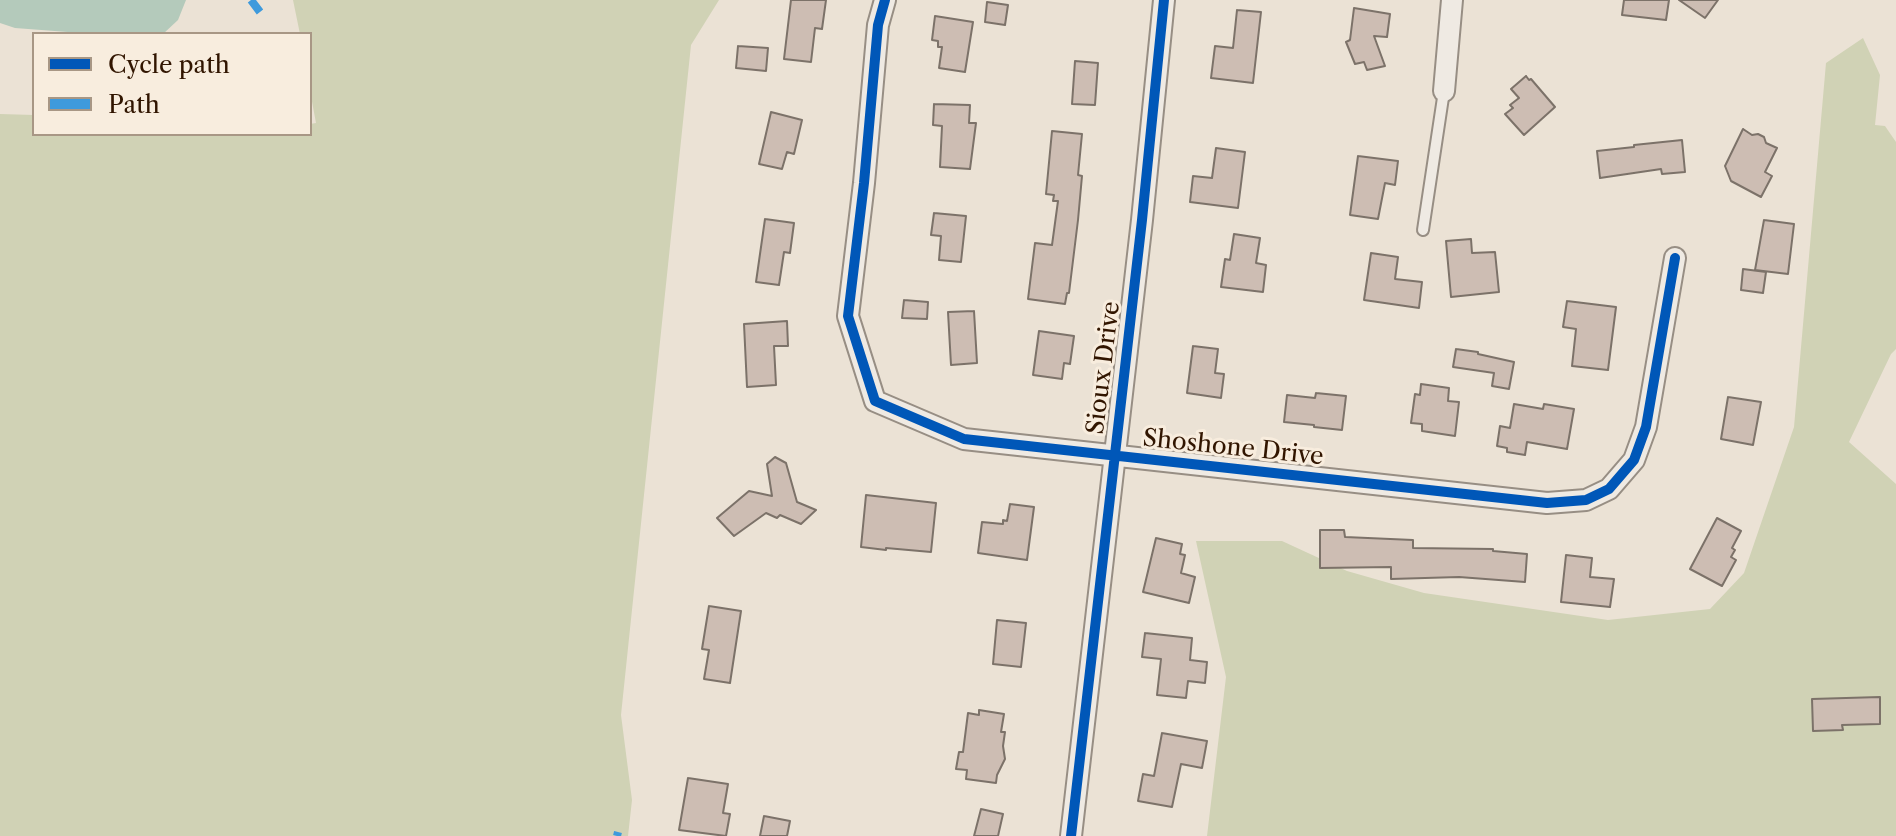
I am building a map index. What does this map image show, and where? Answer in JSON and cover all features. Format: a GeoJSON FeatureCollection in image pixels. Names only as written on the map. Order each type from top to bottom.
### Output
{"type":"FeatureCollection","features":[{"type":"Feature","properties":{"kind":"street","name":"Shoshone Drive"},"geometry":{"type":"LineString","coordinates":[[885,0],[878,25],[848,316],[875,401],[964,439],[1547,503],[1586,500],[1609,489],[1634,460],[1646,427],[1675,258]]}},
{"type":"Feature","properties":{"kind":"street","name":"Sioux Drive"},"geometry":{"type":"LineString","coordinates":[[1071,836],[1142,220],[1164,0]]}},
{"type":"Feature","properties":{"kind":"street"},"geometry":{"type":"LineString","coordinates":[[1444,91],[1452,0]]}},
{"type":"Feature","properties":{"kind":"lane"},"geometry":{"type":"LineString","coordinates":[[1423,230],[1444,91]]}},
{"type":"Feature","properties":{"kind":"shaded area"},"geometry":{"type":"Polygon","coordinates":[[[0,0],[186,0],[178,20],[165,32],[68,32],[15,28],[0,23],[0,0]]]}},
{"type":"Feature","properties":{"kind":"shaded area"},"geometry":{"type":"Polygon","coordinates":[[[293,0],[719,0],[691,45],[621,715],[632,800],[628,836],[0,836],[0,114],[32,115],[32,136],[312,136],[312,124],[316,123],[312,102],[312,32],[300,32],[293,0]]]}},
{"type":"Feature","properties":{"kind":"shaded area"},"geometry":{"type":"Polygon","coordinates":[[[1863,38],[1880,75],[1875,125],[1885,126],[1896,142],[1896,349],[1849,442],[1896,484],[1896,836],[1207,836],[1226,677],[1196,541],[1282,541],[1347,571],[1424,593],[1608,620],[1710,609],[1744,573],[1794,427],[1826,63],[1863,38]]]}},
{"type":"Feature","properties":{"kind":"building"},"geometry":{"type":"Polygon","coordinates":[[[791,0],[826,0],[822,29],[815,28],[811,62],[784,59],[791,0]]]}},
{"type":"Feature","properties":{"kind":"building"},"geometry":{"type":"Polygon","coordinates":[[[1624,0],[1669,0],[1666,20],[1622,15],[1624,0]]]}},
{"type":"Feature","properties":{"kind":"building"},"geometry":{"type":"Polygon","coordinates":[[[1679,0],[1718,0],[1705,18],[1679,0]]]}},
{"type":"Feature","properties":{"kind":"building"},"geometry":{"type":"Polygon","coordinates":[[[987,2],[1008,5],[1005,25],[985,22],[987,2]]]}},
{"type":"Feature","properties":{"kind":"building"},"geometry":{"type":"Polygon","coordinates":[[[1354,8],[1390,14],[1387,37],[1374,36],[1385,66],[1367,70],[1364,62],[1355,64],[1346,42],[1350,40],[1354,8]]]}},
{"type":"Feature","properties":{"kind":"building"},"geometry":{"type":"Polygon","coordinates":[[[1237,10],[1261,12],[1253,83],[1211,78],[1215,46],[1233,48],[1237,10]]]}},
{"type":"Feature","properties":{"kind":"building"},"geometry":{"type":"Polygon","coordinates":[[[935,16],[973,22],[965,72],[939,68],[942,47],[938,47],[938,41],[932,40],[935,16]]]}},
{"type":"Feature","properties":{"kind":"building"},"geometry":{"type":"Polygon","coordinates":[[[738,46],[768,48],[766,71],[736,68],[738,46]]]}},
{"type":"Feature","properties":{"kind":"building"},"geometry":{"type":"Polygon","coordinates":[[[1075,61],[1098,63],[1095,105],[1072,104],[1075,61]]]}},
{"type":"Feature","properties":{"kind":"building"},"geometry":{"type":"Polygon","coordinates":[[[1526,76],[1555,107],[1524,135],[1505,114],[1519,98],[1511,89],[1526,76]]]}},
{"type":"Feature","properties":{"kind":"building"},"geometry":{"type":"Polygon","coordinates":[[[934,104],[970,105],[969,123],[976,123],[970,169],[940,167],[942,126],[933,125],[934,104]]]}},
{"type":"Feature","properties":{"kind":"building"},"geometry":{"type":"Polygon","coordinates":[[[771,112],[802,120],[794,154],[787,152],[782,169],[759,164],[771,112]]]}},
{"type":"Feature","properties":{"kind":"building"},"geometry":{"type":"Polygon","coordinates":[[[1743,129],[1752,135],[1764,137],[1766,143],[1777,148],[1765,172],[1772,176],[1761,197],[1731,181],[1725,166],[1743,129]]]}},
{"type":"Feature","properties":{"kind":"building"},"geometry":{"type":"Polygon","coordinates":[[[1052,131],[1082,134],[1078,220],[1065,304],[1028,299],[1035,243],[1052,245],[1058,201],[1053,201],[1054,195],[1046,194],[1052,131]]]}},
{"type":"Feature","properties":{"kind":"building"},"geometry":{"type":"Polygon","coordinates":[[[1682,140],[1685,172],[1662,174],[1661,169],[1600,178],[1597,151],[1682,140]]]}},
{"type":"Feature","properties":{"kind":"building"},"geometry":{"type":"Polygon","coordinates":[[[1216,148],[1245,152],[1238,208],[1190,202],[1193,176],[1212,178],[1216,148]]]}},
{"type":"Feature","properties":{"kind":"building"},"geometry":{"type":"Polygon","coordinates":[[[1358,156],[1398,161],[1395,185],[1385,183],[1378,219],[1350,215],[1358,156]]]}},
{"type":"Feature","properties":{"kind":"building"},"geometry":{"type":"Polygon","coordinates":[[[934,213],[966,216],[961,262],[939,260],[941,236],[931,235],[934,213]]]}},
{"type":"Feature","properties":{"kind":"building"},"geometry":{"type":"Polygon","coordinates":[[[765,219],[794,223],[790,253],[784,252],[779,285],[756,282],[765,219]]]}},
{"type":"Feature","properties":{"kind":"building"},"geometry":{"type":"Polygon","coordinates":[[[1764,220],[1794,224],[1788,274],[1755,270],[1764,220]]]}},
{"type":"Feature","properties":{"kind":"building"},"geometry":{"type":"Polygon","coordinates":[[[1234,234],[1260,238],[1256,263],[1266,265],[1263,292],[1221,287],[1225,259],[1230,260],[1234,234]]]}},
{"type":"Feature","properties":{"kind":"building"},"geometry":{"type":"Polygon","coordinates":[[[1471,239],[1472,253],[1495,252],[1499,292],[1451,297],[1446,241],[1471,239]]]}},
{"type":"Feature","properties":{"kind":"building"},"geometry":{"type":"Polygon","coordinates":[[[1371,253],[1398,257],[1395,279],[1422,282],[1419,308],[1364,300],[1371,253]]]}},
{"type":"Feature","properties":{"kind":"building"},"geometry":{"type":"Polygon","coordinates":[[[1743,269],[1766,272],[1763,293],[1741,290],[1743,269]]]}},
{"type":"Feature","properties":{"kind":"building"},"geometry":{"type":"Polygon","coordinates":[[[904,300],[928,302],[927,319],[902,318],[904,300]]]}},
{"type":"Feature","properties":{"kind":"building"},"geometry":{"type":"Polygon","coordinates":[[[1567,301],[1616,307],[1608,370],[1572,366],[1576,329],[1563,327],[1567,301]]]}},
{"type":"Feature","properties":{"kind":"building"},"geometry":{"type":"Polygon","coordinates":[[[974,311],[977,363],[951,365],[948,312],[974,311]]]}},
{"type":"Feature","properties":{"kind":"building"},"geometry":{"type":"Polygon","coordinates":[[[787,321],[788,346],[774,346],[776,385],[747,387],[744,324],[787,321]]]}},
{"type":"Feature","properties":{"kind":"building"},"geometry":{"type":"Polygon","coordinates":[[[1039,331],[1074,336],[1070,364],[1064,363],[1062,379],[1033,375],[1039,331]]]}},
{"type":"Feature","properties":{"kind":"building"},"geometry":{"type":"Polygon","coordinates":[[[1193,346],[1218,349],[1215,373],[1224,374],[1221,398],[1187,393],[1193,346]]]}},
{"type":"Feature","properties":{"kind":"building"},"geometry":{"type":"Polygon","coordinates":[[[1456,349],[1514,362],[1509,389],[1492,386],[1494,373],[1453,367],[1456,349]]]}},
{"type":"Feature","properties":{"kind":"building"},"geometry":{"type":"Polygon","coordinates":[[[1421,384],[1449,388],[1448,401],[1459,402],[1455,436],[1422,431],[1422,424],[1411,423],[1415,394],[1420,395],[1421,384]]]}},
{"type":"Feature","properties":{"kind":"building"},"geometry":{"type":"Polygon","coordinates":[[[1316,393],[1346,396],[1342,430],[1284,422],[1287,395],[1315,398],[1316,393]]]}},
{"type":"Feature","properties":{"kind":"building"},"geometry":{"type":"Polygon","coordinates":[[[1728,397],[1761,402],[1753,445],[1721,439],[1728,397]]]}},
{"type":"Feature","properties":{"kind":"building"},"geometry":{"type":"Polygon","coordinates":[[[1514,404],[1543,409],[1544,404],[1574,409],[1567,449],[1527,442],[1525,455],[1507,452],[1507,448],[1497,446],[1500,426],[1510,428],[1514,404]]]}},
{"type":"Feature","properties":{"kind":"building"},"geometry":{"type":"Polygon","coordinates":[[[775,457],[786,463],[797,502],[816,510],[801,524],[766,513],[734,536],[717,518],[749,491],[772,496],[767,464],[775,457]]]}},
{"type":"Feature","properties":{"kind":"building"},"geometry":{"type":"Polygon","coordinates":[[[866,495],[936,503],[931,552],[861,547],[866,495]]]}},
{"type":"Feature","properties":{"kind":"building"},"geometry":{"type":"Polygon","coordinates":[[[1010,504],[1034,507],[1027,560],[978,553],[982,522],[1003,524],[1003,520],[1007,521],[1010,504]]]}},
{"type":"Feature","properties":{"kind":"building"},"geometry":{"type":"Polygon","coordinates":[[[1717,518],[1741,531],[1732,548],[1735,550],[1731,557],[1736,560],[1722,586],[1690,569],[1717,518]]]}},
{"type":"Feature","properties":{"kind":"building"},"geometry":{"type":"Polygon","coordinates":[[[1320,530],[1344,530],[1345,537],[1413,540],[1413,548],[1493,549],[1527,554],[1525,582],[1459,577],[1391,579],[1391,567],[1320,568],[1320,530]]]}},
{"type":"Feature","properties":{"kind":"building"},"geometry":{"type":"Polygon","coordinates":[[[1156,538],[1182,544],[1180,554],[1185,555],[1181,573],[1195,577],[1189,603],[1143,592],[1156,538]]]}},
{"type":"Feature","properties":{"kind":"building"},"geometry":{"type":"Polygon","coordinates":[[[1566,555],[1592,558],[1590,577],[1614,579],[1610,607],[1561,602],[1566,555]]]}},
{"type":"Feature","properties":{"kind":"building"},"geometry":{"type":"Polygon","coordinates":[[[709,606],[741,611],[730,683],[704,679],[709,650],[702,649],[709,606]]]}},
{"type":"Feature","properties":{"kind":"building"},"geometry":{"type":"Polygon","coordinates":[[[997,620],[1026,623],[1021,667],[993,664],[997,620]]]}},
{"type":"Feature","properties":{"kind":"building"},"geometry":{"type":"Polygon","coordinates":[[[1145,633],[1192,638],[1190,660],[1207,662],[1205,683],[1188,681],[1186,698],[1157,695],[1161,659],[1142,657],[1145,633]]]}},
{"type":"Feature","properties":{"kind":"building"},"geometry":{"type":"Polygon","coordinates":[[[1880,697],[1880,724],[1842,725],[1843,730],[1813,731],[1812,699],[1880,697]]]}},
{"type":"Feature","properties":{"kind":"building"},"geometry":{"type":"Polygon","coordinates":[[[979,710],[1004,714],[1001,732],[1005,732],[1005,759],[996,783],[966,779],[967,770],[956,769],[959,752],[963,752],[968,713],[979,715],[979,710]]]}},
{"type":"Feature","properties":{"kind":"building"},"geometry":{"type":"Polygon","coordinates":[[[1162,733],[1207,741],[1202,768],[1181,764],[1172,807],[1138,801],[1143,774],[1154,776],[1162,733]]]}},
{"type":"Feature","properties":{"kind":"building"},"geometry":{"type":"Polygon","coordinates":[[[688,778],[728,784],[723,813],[730,814],[726,836],[679,830],[688,778]]]}},
{"type":"Feature","properties":{"kind":"building"},"geometry":{"type":"Polygon","coordinates":[[[981,809],[1003,814],[998,836],[974,836],[981,809]]]}},
{"type":"Feature","properties":{"kind":"building"},"geometry":{"type":"Polygon","coordinates":[[[764,816],[790,821],[787,836],[760,836],[764,816]]]}},
{"type":"Feature","properties":{"kind":"marked path"},"geometry":{"type":"LineString","coordinates":[[251,0],[260,12]]}},
{"type":"Feature","properties":{"kind":"marked path"},"geometry":{"type":"LineString","coordinates":[[617,836],[618,832]]}},
{"type":"Feature","properties":{"kind":"cycle path"},"geometry":{"type":"LineString","coordinates":[[885,0],[878,25],[848,316],[875,401],[964,439],[1547,503],[1586,500],[1609,489],[1634,460],[1646,427],[1675,258]]}},
{"type":"Feature","properties":{"kind":"cycle path"},"geometry":{"type":"LineString","coordinates":[[1071,836],[1142,220],[1164,0]]}}]}
